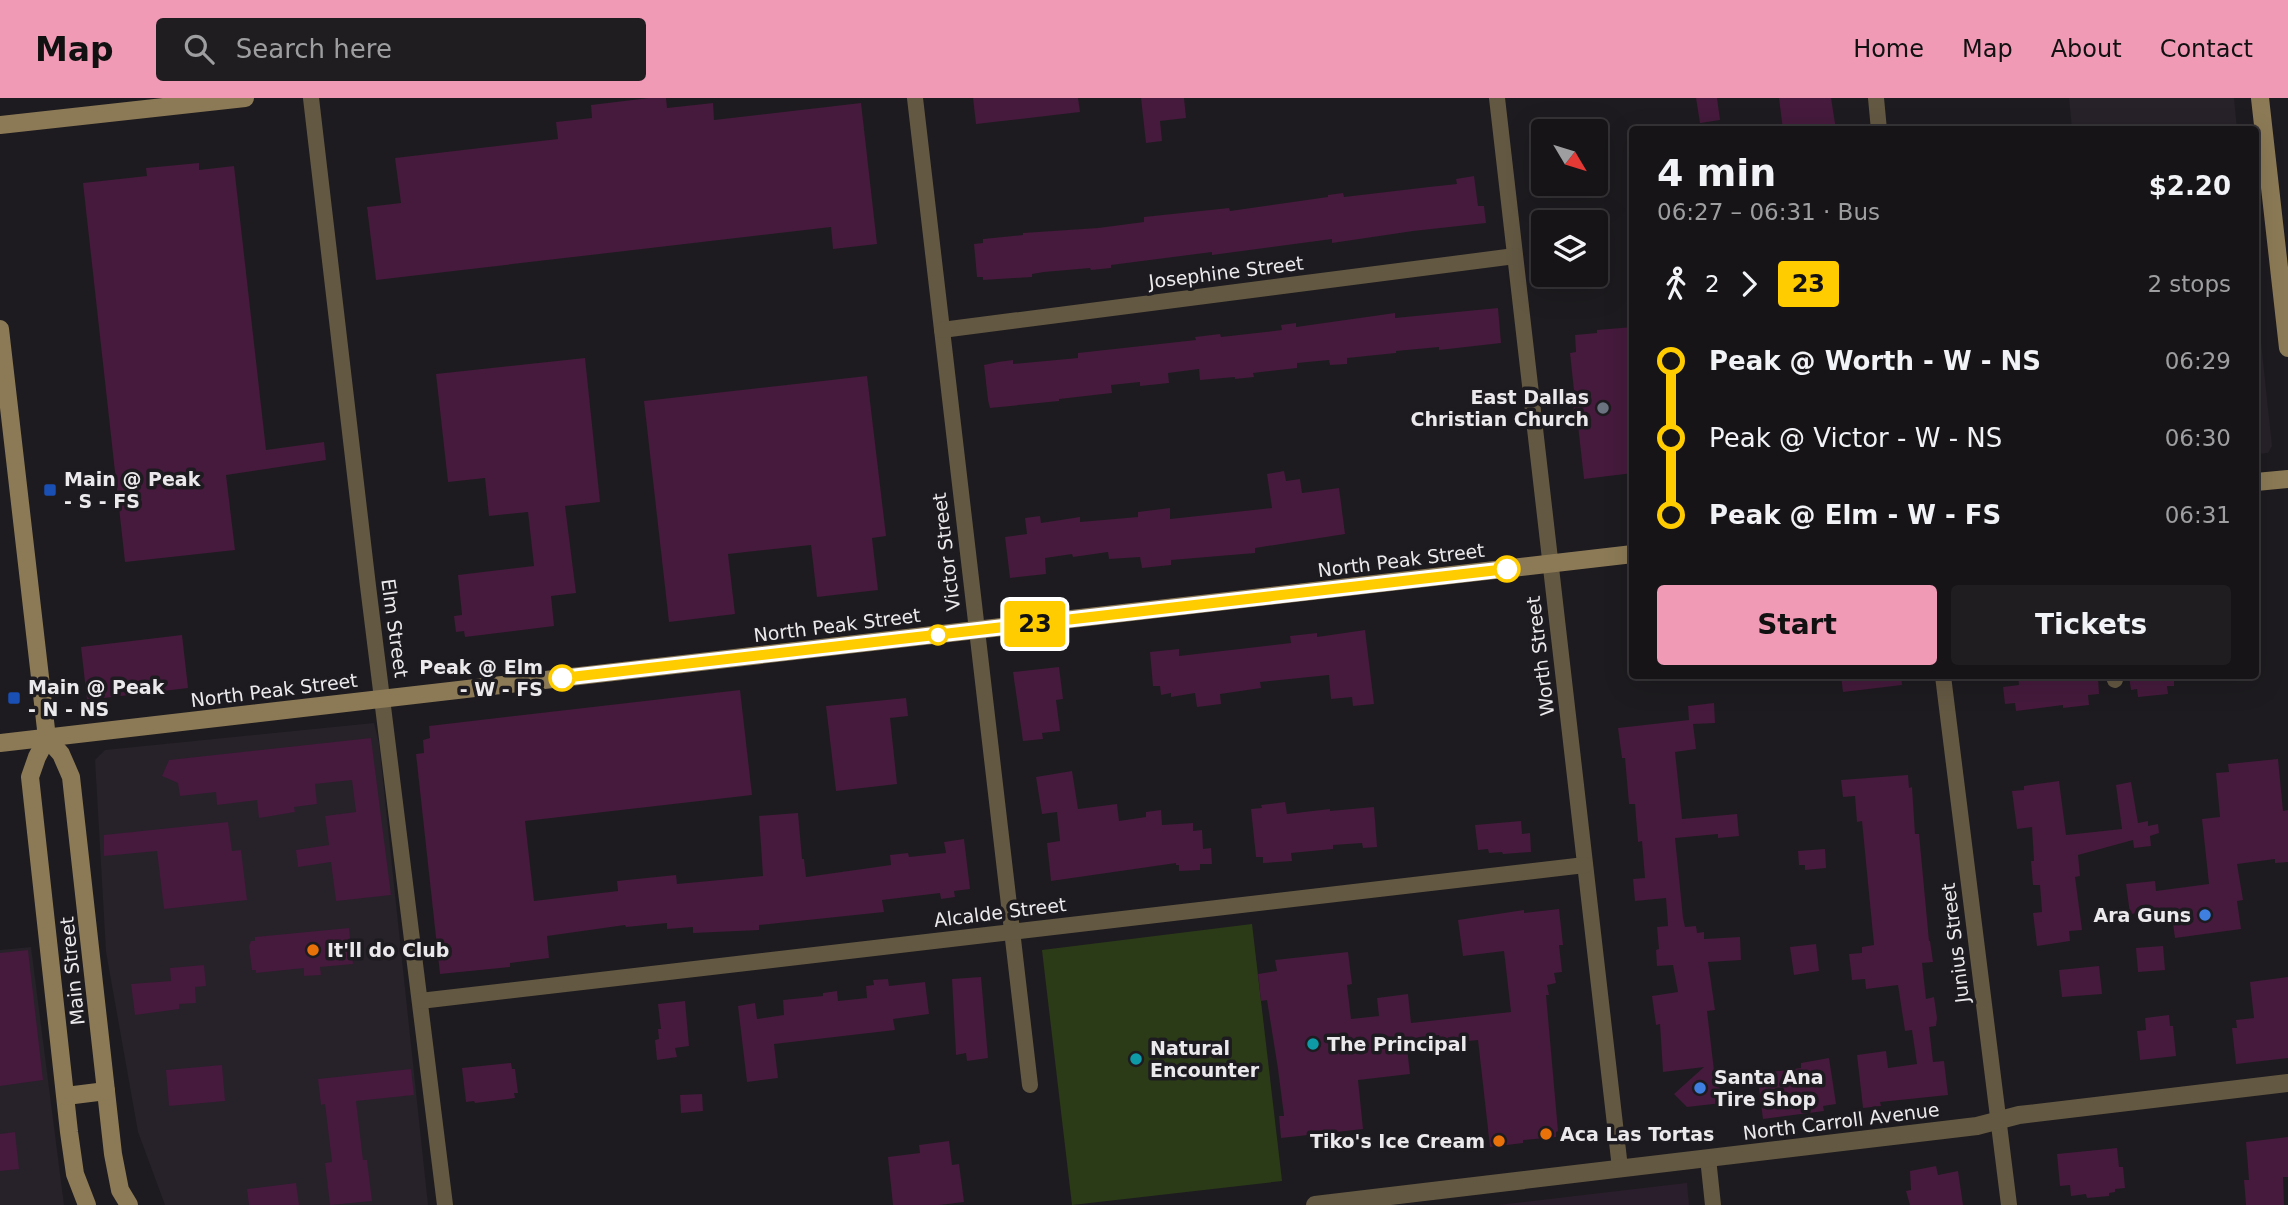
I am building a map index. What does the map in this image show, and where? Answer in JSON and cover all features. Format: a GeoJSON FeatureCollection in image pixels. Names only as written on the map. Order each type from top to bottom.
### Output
{"type":"FeatureCollection","features":[{"type":"Feature","properties":{"kind":"main road"},"geometry":{"type":"LineString","coordinates":[[0,125],[244,98]]}},
{"type":"Feature","properties":{"kind":"main road"},"geometry":{"type":"LineString","coordinates":[[2260,98],[2288,348]]}},
{"type":"Feature","properties":{"kind":"main road","name":"Main Street"},"geometry":{"type":"LineString","coordinates":[[0,329],[47,738],[30,777],[75,1174],[87,1205]]}},
{"type":"Feature","properties":{"kind":"main road"},"geometry":{"type":"LineString","coordinates":[[2259,482],[2288,479]]}},
{"type":"Feature","properties":{"kind":"main road","name":"North Peak Street"},"geometry":{"type":"LineString","coordinates":[[0,743],[1629,554]]}},
{"type":"Feature","properties":{"kind":"main road","name":"Main Street"},"geometry":{"type":"LineString","coordinates":[[47,738],[61,754],[71,777],[113,1154],[120,1190],[129,1205]]}},
{"type":"Feature","properties":{"kind":"main road"},"geometry":{"type":"LineString","coordinates":[[66,1096],[106,1091]]}},
{"type":"Feature","properties":{"kind":"street","name":"Elm Street"},"geometry":{"type":"LineString","coordinates":[[311,98],[445,1205]]}},
{"type":"Feature","properties":{"kind":"street","name":"Victor Street"},"geometry":{"type":"LineString","coordinates":[[915,98],[1030,1085]]}},
{"type":"Feature","properties":{"kind":"street","name":"Worth Street"},"geometry":{"type":"LineString","coordinates":[[1497,98],[1620,1168]]}},
{"type":"Feature","properties":{"kind":"street"},"geometry":{"type":"LineString","coordinates":[[1876,98],[1879,126]]}},
{"type":"Feature","properties":{"kind":"street","name":"Josephine Street"},"geometry":{"type":"LineString","coordinates":[[942,330],[1515,256]]}},
{"type":"Feature","properties":{"kind":"street","name":"Junius Street"},"geometry":{"type":"LineString","coordinates":[[1943,679],[2009,1205]]}},
{"type":"Feature","properties":{"kind":"street","name":"Alcalde Street"},"geometry":{"type":"LineString","coordinates":[[420,1001],[1585,865]]}},
{"type":"Feature","properties":{"kind":"street","name":"North Carroll Avenue"},"geometry":{"type":"LineString","coordinates":[[1315,1205],[1963,1128],[2019,1115],[2288,1083]]}},
{"type":"Feature","properties":{"kind":"street"},"geometry":{"type":"LineString","coordinates":[[1708,1158],[1713,1205]]}},
{"type":"Feature","properties":{"kind":"shaded area"},"geometry":{"type":"Polygon","coordinates":[[[2069,98],[2234,98],[2237,126],[2072,126],[2069,98]]]}},
{"type":"Feature","properties":{"kind":"shaded area"},"geometry":{"type":"Polygon","coordinates":[[[2259,323],[2272,446],[2268,453],[2259,454],[2259,323]]]}},
{"type":"Feature","properties":{"kind":"shaded area"},"geometry":{"type":"Polygon","coordinates":[[[374,723],[379,743],[428,1205],[165,1205],[138,1132],[106,952],[95,760],[105,750],[374,723]]]}},
{"type":"Feature","properties":{"kind":"shaded area"},"geometry":{"type":"Polygon","coordinates":[[[31,947],[64,1205],[0,1205],[0,950],[31,947]]]}},
{"type":"Feature","properties":{"kind":"shaded area"},"geometry":{"type":"Polygon","coordinates":[[[1686,1183],[1689,1205],[1498,1205],[1686,1183]]]}},
{"type":"Feature","properties":{"kind":"green space"},"geometry":{"type":"Polygon","coordinates":[[[1252,924],[1282,1181],[1072,1205],[1042,950],[1252,924]]]}},
{"type":"Feature","properties":{"kind":"building"},"geometry":{"type":"Polygon","coordinates":[[[666,98],[667,108],[713,103],[714,120],[861,103],[877,244],[833,249],[831,227],[376,280],[367,207],[401,203],[395,158],[558,139],[556,122],[592,118],[591,105],[666,98]]]}},
{"type":"Feature","properties":{"kind":"building"},"geometry":{"type":"Polygon","coordinates":[[[973,98],[1078,98],[1080,112],[976,124],[973,98]]]}},
{"type":"Feature","properties":{"kind":"building"},"geometry":{"type":"Polygon","coordinates":[[[1141,98],[1184,98],[1186,118],[1160,121],[1162,141],[1146,143],[1141,98]]]}},
{"type":"Feature","properties":{"kind":"building"},"geometry":{"type":"Polygon","coordinates":[[[1696,98],[1717,98],[1720,120],[1700,123],[1696,98]]]}},
{"type":"Feature","properties":{"kind":"building"},"geometry":{"type":"Polygon","coordinates":[[[1779,98],[1831,98],[1835,126],[1782,126],[1779,98]]]}},
{"type":"Feature","properties":{"kind":"building"},"geometry":{"type":"Polygon","coordinates":[[[199,163],[199,170],[234,166],[266,450],[324,442],[326,460],[226,475],[235,550],[125,562],[83,183],[147,176],[146,168],[199,163]]]}},
{"type":"Feature","properties":{"kind":"building"},"geometry":{"type":"Polygon","coordinates":[[[1474,176],[1478,206],[1484,206],[1486,223],[1332,243],[1332,239],[1212,255],[1212,252],[1111,265],[1111,268],[1044,272],[1032,274],[1032,277],[983,280],[983,277],[977,277],[974,244],[983,243],[983,239],[1023,233],[1098,228],[1144,222],[1144,217],[1229,208],[1230,211],[1343,193],[1344,197],[1457,184],[1456,179],[1474,176]]]}},
{"type":"Feature","properties":{"kind":"building"},"geometry":{"type":"Polygon","coordinates":[[[1498,308],[1501,343],[1439,350],[1439,347],[1396,351],[1347,358],[1347,364],[1330,365],[1329,360],[1297,363],[1297,368],[1253,373],[1254,377],[1235,379],[1200,380],[1199,369],[1168,373],[1169,383],[1111,385],[1112,393],[1059,401],[990,408],[988,400],[984,365],[998,362],[1013,360],[1013,364],[1078,358],[1078,353],[1196,340],[1195,337],[1220,334],[1221,337],[1282,330],[1281,325],[1296,323],[1296,327],[1395,313],[1395,318],[1498,308]]]}},
{"type":"Feature","properties":{"kind":"building","name":"East Dallas Christian Church"},"geometry":{"type":"Polygon","coordinates":[[[1629,327],[1629,473],[1584,479],[1578,425],[1575,425],[1570,353],[1576,352],[1575,335],[1597,333],[1597,330],[1629,327]]]}},
{"type":"Feature","properties":{"kind":"building"},"geometry":{"type":"Polygon","coordinates":[[[585,358],[600,502],[565,506],[576,593],[551,596],[554,626],[465,637],[464,631],[456,632],[454,616],[462,615],[458,575],[534,566],[528,512],[489,516],[485,478],[448,482],[436,374],[585,358]]]}},
{"type":"Feature","properties":{"kind":"building"},"geometry":{"type":"Polygon","coordinates":[[[867,376],[886,536],[872,538],[878,590],[817,597],[811,545],[728,554],[735,614],[669,622],[644,401],[867,376]]]}},
{"type":"Feature","properties":{"kind":"building"},"geometry":{"type":"Polygon","coordinates":[[[1284,471],[1286,481],[1300,479],[1302,493],[1339,488],[1345,534],[1255,548],[1255,553],[1171,560],[1171,565],[1142,568],[1140,557],[1109,559],[1108,552],[1073,557],[1072,554],[1045,558],[1046,574],[1010,578],[1005,537],[1027,534],[1025,518],[1040,516],[1041,523],[1080,517],[1080,522],[1138,517],[1138,512],[1170,508],[1170,519],[1272,508],[1267,474],[1284,471]]]}},
{"type":"Feature","properties":{"kind":"building"},"geometry":{"type":"Polygon","coordinates":[[[1365,630],[1374,704],[1353,706],[1352,697],[1331,699],[1329,675],[1260,682],[1261,688],[1220,694],[1221,704],[1197,707],[1195,693],[1171,697],[1171,693],[1161,695],[1160,686],[1153,686],[1150,652],[1179,649],[1179,656],[1291,643],[1290,636],[1317,633],[1317,637],[1365,630]]]}},
{"type":"Feature","properties":{"kind":"building"},"geometry":{"type":"Polygon","coordinates":[[[182,635],[188,688],[87,700],[81,647],[182,635]]]}},
{"type":"Feature","properties":{"kind":"building"},"geometry":{"type":"Polygon","coordinates":[[[1059,667],[1063,699],[1056,700],[1060,731],[1042,733],[1043,739],[1023,741],[1013,672],[1059,667]]]}},
{"type":"Feature","properties":{"kind":"building"},"geometry":{"type":"Polygon","coordinates":[[[1841,679],[1901,679],[1902,685],[1843,692],[1841,679]]]}},
{"type":"Feature","properties":{"kind":"building"},"geometry":{"type":"Polygon","coordinates":[[[2018,679],[2098,679],[2099,694],[2088,695],[2089,705],[2063,708],[2063,705],[2016,711],[2015,703],[2005,704],[2003,687],[2019,685],[2018,679]]]}},
{"type":"Feature","properties":{"kind":"building"},"geometry":{"type":"Polygon","coordinates":[[[2129,679],[2174,679],[2174,686],[2167,686],[2168,694],[2138,697],[2137,689],[2131,690],[2129,679]]]}},
{"type":"Feature","properties":{"kind":"building"},"geometry":{"type":"Polygon","coordinates":[[[740,690],[752,795],[525,821],[534,901],[618,891],[617,881],[676,875],[677,884],[763,876],[759,816],[798,813],[806,877],[891,865],[890,855],[908,853],[909,857],[946,853],[944,842],[964,839],[970,889],[954,891],[955,897],[941,899],[940,893],[882,900],[884,912],[759,925],[759,930],[693,933],[693,927],[667,929],[667,923],[625,925],[547,936],[549,958],[510,963],[510,967],[440,974],[416,754],[424,753],[423,740],[430,738],[429,726],[740,690]]]}},
{"type":"Feature","properties":{"kind":"building"},"geometry":{"type":"Polygon","coordinates":[[[906,698],[908,716],[890,718],[897,784],[836,791],[826,706],[906,698]]]}},
{"type":"Feature","properties":{"kind":"building"},"geometry":{"type":"Polygon","coordinates":[[[1714,703],[1715,723],[1693,724],[1696,749],[1675,752],[1682,819],[1737,814],[1739,836],[1718,838],[1718,834],[1675,838],[1683,918],[1685,927],[1696,926],[1697,933],[1704,932],[1704,939],[1740,937],[1741,960],[1708,962],[1715,1010],[1707,1011],[1715,1079],[1718,1079],[1722,1103],[1687,1107],[1674,1094],[1704,1067],[1663,1072],[1660,1024],[1656,1025],[1652,996],[1678,992],[1673,965],[1657,966],[1657,927],[1668,926],[1666,898],[1635,901],[1633,879],[1645,878],[1642,841],[1638,842],[1635,804],[1629,804],[1625,758],[1622,758],[1618,728],[1689,720],[1688,706],[1714,703]]]}},
{"type":"Feature","properties":{"kind":"building"},"geometry":{"type":"Polygon","coordinates":[[[371,738],[391,895],[336,901],[331,862],[298,867],[296,850],[329,845],[325,816],[356,812],[352,780],[315,784],[317,804],[294,807],[295,812],[259,818],[257,800],[217,805],[216,792],[180,796],[178,783],[162,776],[169,760],[371,738]]]}},
{"type":"Feature","properties":{"kind":"building"},"geometry":{"type":"Polygon","coordinates":[[[2278,759],[2283,811],[2288,810],[2288,862],[2275,863],[2275,859],[2237,864],[2243,900],[2237,901],[2241,929],[2175,938],[2171,909],[2130,914],[2126,884],[2155,881],[2156,891],[2209,884],[2202,819],[2220,817],[2216,773],[2229,772],[2228,764],[2278,759]]]}},
{"type":"Feature","properties":{"kind":"building"},"geometry":{"type":"Polygon","coordinates":[[[1072,771],[1078,809],[1117,804],[1119,821],[1146,817],[1146,812],[1161,810],[1162,825],[1193,823],[1193,831],[1202,830],[1203,849],[1211,848],[1212,864],[1200,864],[1200,870],[1179,871],[1179,865],[1176,863],[1051,881],[1047,843],[1060,841],[1057,812],[1042,814],[1036,777],[1072,771]]]}},
{"type":"Feature","properties":{"kind":"building"},"geometry":{"type":"Polygon","coordinates":[[[1908,775],[1909,788],[1912,787],[1915,834],[1919,834],[1933,962],[1922,963],[1926,999],[1934,997],[1937,1018],[1936,1026],[1929,1027],[1933,1062],[1944,1061],[1948,1095],[1880,1102],[1881,1106],[1863,1108],[1857,1055],[1886,1051],[1888,1068],[1917,1064],[1912,1030],[1905,1031],[1898,985],[1866,989],[1865,979],[1852,980],[1849,954],[1862,953],[1862,947],[1874,945],[1862,821],[1857,822],[1855,796],[1843,797],[1841,780],[1908,775]]]}},
{"type":"Feature","properties":{"kind":"building"},"geometry":{"type":"Polygon","coordinates":[[[2059,781],[2066,835],[2122,829],[2116,785],[2131,782],[2138,823],[2148,821],[2148,826],[2158,824],[2159,833],[2150,836],[2151,846],[2134,848],[2133,840],[2078,855],[2080,876],[2075,877],[2082,930],[2069,931],[2070,941],[2037,946],[2033,913],[2042,912],[2040,885],[2033,885],[2032,827],[2017,829],[2012,791],[2024,790],[2024,786],[2059,781]]]}},
{"type":"Feature","properties":{"kind":"building"},"geometry":{"type":"Polygon","coordinates":[[[1285,802],[1287,814],[1374,807],[1377,847],[1363,848],[1362,843],[1333,845],[1333,849],[1291,853],[1292,861],[1263,863],[1263,857],[1256,857],[1251,809],[1285,802]]]}},
{"type":"Feature","properties":{"kind":"building"},"geometry":{"type":"Polygon","coordinates":[[[1521,821],[1522,834],[1530,833],[1531,852],[1503,854],[1489,853],[1488,849],[1478,850],[1475,825],[1521,821]]]}},
{"type":"Feature","properties":{"kind":"building"},"geometry":{"type":"Polygon","coordinates":[[[228,822],[232,851],[241,850],[247,900],[164,909],[157,851],[104,856],[104,835],[228,822]]]}},
{"type":"Feature","properties":{"kind":"building"},"geometry":{"type":"Polygon","coordinates":[[[1825,849],[1826,868],[1805,870],[1805,865],[1799,865],[1798,851],[1825,849]]]}},
{"type":"Feature","properties":{"kind":"building"},"geometry":{"type":"Polygon","coordinates":[[[1559,909],[1563,945],[1559,945],[1562,972],[1554,973],[1556,983],[1547,985],[1549,995],[1546,995],[1558,1131],[1556,1137],[1490,1147],[1478,1040],[1440,1044],[1439,1035],[1406,1039],[1410,1074],[1358,1080],[1363,1129],[1281,1138],[1279,1116],[1284,1116],[1278,1069],[1267,1000],[1261,1001],[1258,974],[1277,971],[1275,960],[1348,952],[1352,984],[1347,985],[1351,1019],[1379,1016],[1377,998],[1408,994],[1411,1023],[1511,1012],[1504,951],[1463,956],[1458,920],[1524,910],[1524,913],[1559,909]]]}},
{"type":"Feature","properties":{"kind":"building"},"geometry":{"type":"Polygon","coordinates":[[[349,928],[353,964],[320,967],[321,975],[304,976],[304,968],[256,973],[256,970],[252,970],[249,946],[251,941],[255,941],[255,937],[349,928]]]}},
{"type":"Feature","properties":{"kind":"building"},"geometry":{"type":"Polygon","coordinates":[[[1816,944],[1819,971],[1794,975],[1790,947],[1816,944]]]}},
{"type":"Feature","properties":{"kind":"building"},"geometry":{"type":"Polygon","coordinates":[[[2163,946],[2165,970],[2138,972],[2136,948],[2163,946]]]}},
{"type":"Feature","properties":{"kind":"building"},"geometry":{"type":"Polygon","coordinates":[[[28,950],[43,1080],[0,1086],[0,953],[28,950]]]}},
{"type":"Feature","properties":{"kind":"building"},"geometry":{"type":"Polygon","coordinates":[[[204,965],[206,986],[195,987],[196,1003],[179,1004],[179,1009],[135,1015],[131,984],[171,981],[170,968],[204,965]]]}},
{"type":"Feature","properties":{"kind":"building"},"geometry":{"type":"Polygon","coordinates":[[[2099,966],[2102,994],[2062,997],[2059,970],[2099,966]]]}},
{"type":"Feature","properties":{"kind":"building"},"geometry":{"type":"Polygon","coordinates":[[[981,977],[988,1058],[967,1061],[966,1053],[956,1055],[952,979],[981,977]]]}},
{"type":"Feature","properties":{"kind":"building"},"geometry":{"type":"Polygon","coordinates":[[[2288,977],[2288,1058],[2236,1064],[2232,1028],[2237,1028],[2236,1020],[2254,1018],[2250,982],[2288,977]]]}},
{"type":"Feature","properties":{"kind":"building"},"geometry":{"type":"Polygon","coordinates":[[[888,979],[889,986],[925,982],[929,1014],[893,1019],[895,1030],[774,1044],[778,1078],[747,1082],[738,1006],[755,1003],[757,1019],[784,1015],[783,1000],[823,996],[823,993],[837,991],[838,1001],[867,998],[866,986],[874,985],[873,980],[888,979]]]}},
{"type":"Feature","properties":{"kind":"building"},"geometry":{"type":"Polygon","coordinates":[[[685,1001],[689,1046],[675,1048],[677,1057],[657,1060],[655,1040],[659,1039],[658,1029],[661,1029],[658,1004],[685,1001]]]}},
{"type":"Feature","properties":{"kind":"building"},"geometry":{"type":"Polygon","coordinates":[[[2169,1015],[2176,1056],[2140,1060],[2137,1031],[2146,1030],[2145,1018],[2169,1015]]]}},
{"type":"Feature","properties":{"kind":"building"},"geometry":{"type":"Polygon","coordinates":[[[1829,1058],[1836,1104],[1823,1106],[1824,1111],[1763,1119],[1757,1074],[1801,1068],[1801,1063],[1829,1058]]]}},
{"type":"Feature","properties":{"kind":"building"},"geometry":{"type":"Polygon","coordinates":[[[511,1063],[512,1069],[515,1069],[518,1093],[514,1093],[515,1098],[466,1102],[462,1068],[511,1063]]]}},
{"type":"Feature","properties":{"kind":"building"},"geometry":{"type":"Polygon","coordinates":[[[222,1065],[225,1101],[169,1106],[166,1070],[222,1065]]]}},
{"type":"Feature","properties":{"kind":"building"},"geometry":{"type":"Polygon","coordinates":[[[411,1069],[414,1095],[356,1101],[363,1160],[367,1160],[372,1201],[330,1205],[325,1163],[332,1162],[325,1104],[321,1105],[318,1079],[411,1069]]]}},
{"type":"Feature","properties":{"kind":"building"},"geometry":{"type":"Polygon","coordinates":[[[702,1094],[703,1111],[681,1113],[680,1095],[702,1094]]]}},
{"type":"Feature","properties":{"kind":"building"},"geometry":{"type":"Polygon","coordinates":[[[15,1132],[19,1169],[0,1171],[0,1134],[15,1132]]]}},
{"type":"Feature","properties":{"kind":"building"},"geometry":{"type":"Polygon","coordinates":[[[2288,1137],[2288,1177],[2283,1177],[2284,1205],[2246,1205],[2244,1180],[2249,1180],[2246,1142],[2288,1137]]]}},
{"type":"Feature","properties":{"kind":"building"},"geometry":{"type":"Polygon","coordinates":[[[949,1141],[952,1165],[959,1164],[964,1202],[893,1205],[888,1157],[920,1153],[919,1145],[949,1141]]]}},
{"type":"Feature","properties":{"kind":"building"},"geometry":{"type":"Polygon","coordinates":[[[2117,1148],[2119,1167],[2123,1167],[2125,1188],[2115,1189],[2109,1196],[2087,1198],[2086,1194],[2071,1196],[2070,1185],[2060,1186],[2057,1154],[2117,1148]]]}},
{"type":"Feature","properties":{"kind":"building"},"geometry":{"type":"Polygon","coordinates":[[[1936,1166],[1938,1175],[1958,1171],[1963,1205],[1910,1205],[1906,1191],[1911,1190],[1910,1171],[1936,1166]]]}},
{"type":"Feature","properties":{"kind":"building"},"geometry":{"type":"Polygon","coordinates":[[[296,1183],[299,1205],[249,1205],[247,1189],[296,1183]]]}},
{"type":"Feature","properties":{"kind":"bus line","name":"23"},"geometry":{"type":"LineString","coordinates":[[562,678],[1507,569]]}},
{"type":"Feature","properties":{"kind":"place","name":"East Dallas Christian Church"},"geometry":{"type":"Point","coordinates":[1603,408]}},
{"type":"Feature","properties":{"kind":"place","name":"Main @ Peak - S - FS"},"geometry":{"type":"Point","coordinates":[50,490]}},
{"type":"Feature","properties":{"kind":"place","name":"Peak @ Elm - W - FS"},"geometry":{"type":"Point","coordinates":[562,678]}},
{"type":"Feature","properties":{"kind":"place","name":"Main @ Peak - N - NS"},"geometry":{"type":"Point","coordinates":[14,698]}},
{"type":"Feature","properties":{"kind":"place","name":"Ara Guns"},"geometry":{"type":"Point","coordinates":[2205,915]}},
{"type":"Feature","properties":{"kind":"place","name":"It'll do Club"},"geometry":{"type":"Point","coordinates":[313,950]}},
{"type":"Feature","properties":{"kind":"place","name":"The Principal"},"geometry":{"type":"Point","coordinates":[1313,1044]}},
{"type":"Feature","properties":{"kind":"place","name":"Natural Encounter"},"geometry":{"type":"Point","coordinates":[1136,1059]}},
{"type":"Feature","properties":{"kind":"place","name":"Santa Ana Tire Shop"},"geometry":{"type":"Point","coordinates":[1700,1088]}},
{"type":"Feature","properties":{"kind":"place","name":"Aca Las Tortas"},"geometry":{"type":"Point","coordinates":[1546,1134]}},
{"type":"Feature","properties":{"kind":"place","name":"Tiko's Ice Cream"},"geometry":{"type":"Point","coordinates":[1499,1141]}}]}
